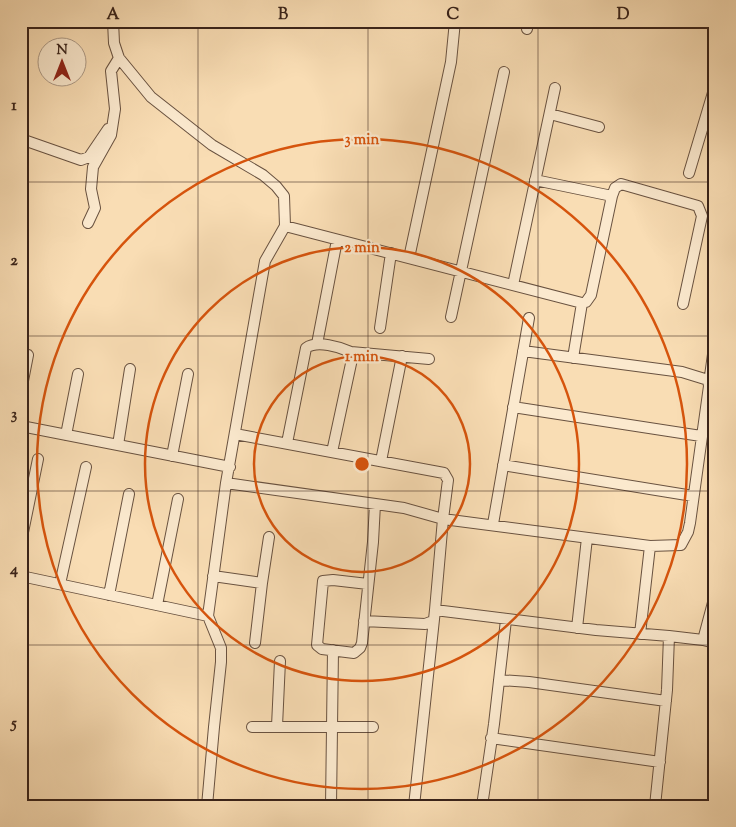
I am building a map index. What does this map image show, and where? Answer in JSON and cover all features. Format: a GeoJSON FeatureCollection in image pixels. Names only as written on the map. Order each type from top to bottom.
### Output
{"type":"FeatureCollection","features":[{"type":"Feature","properties":{"kind":"street"},"geometry":{"type":"LineString","coordinates":[[113,21],[114,43],[119,58],[151,97],[212,146],[262,175],[276,186],[284,196],[285,226],[266,261],[226,484],[213,576],[208,616],[220,648],[222,662],[207,806]]}},
{"type":"Feature","properties":{"kind":"street"},"geometry":{"type":"LineString","coordinates":[[409,258],[451,62],[455,21]]}},
{"type":"Feature","properties":{"kind":"street"},"geometry":{"type":"LineString","coordinates":[[88,223],[94,208],[91,190],[93,167],[111,135],[115,108],[111,71],[119,58]]}},
{"type":"Feature","properties":{"kind":"street"},"geometry":{"type":"LineString","coordinates":[[451,317],[504,72]]}},
{"type":"Feature","properties":{"kind":"street"},"geometry":{"type":"LineString","coordinates":[[689,173],[715,86]]}},
{"type":"Feature","properties":{"kind":"street"},"geometry":{"type":"LineString","coordinates":[[513,285],[556,88]]}},
{"type":"Feature","properties":{"kind":"street"},"geometry":{"type":"LineString","coordinates":[[550,114],[599,127]]}},
{"type":"Feature","properties":{"kind":"street"},"geometry":{"type":"LineString","coordinates":[[21,139],[81,160],[89,157],[113,122]]}},
{"type":"Feature","properties":{"kind":"street"},"geometry":{"type":"LineString","coordinates":[[535,180],[612,196]]}},
{"type":"Feature","properties":{"kind":"street"},"geometry":{"type":"LineString","coordinates":[[285,226],[582,303],[586,302],[591,295],[614,188],[621,184],[698,206],[701,210],[702,216],[683,304]]}},
{"type":"Feature","properties":{"kind":"street"},"geometry":{"type":"LineString","coordinates":[[317,344],[337,240]]}},
{"type":"Feature","properties":{"kind":"street"},"geometry":{"type":"LineString","coordinates":[[380,328],[391,254]]}},
{"type":"Feature","properties":{"kind":"street"},"geometry":{"type":"LineString","coordinates":[[573,358],[582,303]]}},
{"type":"Feature","properties":{"kind":"street"},"geometry":{"type":"LineString","coordinates":[[493,524],[529,318]]}},
{"type":"Feature","properties":{"kind":"street"},"geometry":{"type":"LineString","coordinates":[[226,484],[404,508],[443,519],[493,524],[650,546],[682,545],[688,532],[715,340]]}},
{"type":"Feature","properties":{"kind":"street"},"geometry":{"type":"LineString","coordinates":[[287,443],[306,348],[312,344],[340,348],[351,352],[429,359]]}},
{"type":"Feature","properties":{"kind":"street"},"geometry":{"type":"LineString","coordinates":[[523,351],[682,372],[704,377],[709,382]]}},
{"type":"Feature","properties":{"kind":"street"},"geometry":{"type":"LineString","coordinates":[[332,452],[352,359],[351,352]]}},
{"type":"Feature","properties":{"kind":"street"},"geometry":{"type":"LineString","coordinates":[[21,391],[28,355]]}},
{"type":"Feature","properties":{"kind":"street"},"geometry":{"type":"LineString","coordinates":[[381,461],[402,356]]}},
{"type":"Feature","properties":{"kind":"street"},"geometry":{"type":"LineString","coordinates":[[118,445],[130,369]]}},
{"type":"Feature","properties":{"kind":"street"},"geometry":{"type":"LineString","coordinates":[[66,435],[78,374]]}},
{"type":"Feature","properties":{"kind":"street"},"geometry":{"type":"LineString","coordinates":[[172,456],[188,374]]}},
{"type":"Feature","properties":{"kind":"street"},"geometry":{"type":"LineString","coordinates":[[514,407],[701,436]]}},
{"type":"Feature","properties":{"kind":"street"},"geometry":{"type":"LineString","coordinates":[[21,426],[230,467]]}},
{"type":"Feature","properties":{"kind":"street"},"geometry":{"type":"LineString","coordinates":[[235,434],[444,472],[448,480],[414,806]]}},
{"type":"Feature","properties":{"kind":"street"},"geometry":{"type":"LineString","coordinates":[[21,542],[38,459]]}},
{"type":"Feature","properties":{"kind":"street"},"geometry":{"type":"LineString","coordinates":[[503,466],[693,496]]}},
{"type":"Feature","properties":{"kind":"street"},"geometry":{"type":"LineString","coordinates":[[60,584],[86,467]]}},
{"type":"Feature","properties":{"kind":"street"},"geometry":{"type":"LineString","coordinates":[[109,595],[129,494]]}},
{"type":"Feature","properties":{"kind":"street"},"geometry":{"type":"LineString","coordinates":[[157,605],[178,499]]}},
{"type":"Feature","properties":{"kind":"street"},"geometry":{"type":"LineString","coordinates":[[368,584],[328,580],[322,583],[317,645],[322,649],[354,652],[360,648],[368,584],[375,504]]}},
{"type":"Feature","properties":{"kind":"street"},"geometry":{"type":"LineString","coordinates":[[255,643],[269,536]]}},
{"type":"Feature","properties":{"kind":"street"},"geometry":{"type":"LineString","coordinates":[[577,628],[587,538]]}},
{"type":"Feature","properties":{"kind":"street"},"geometry":{"type":"LineString","coordinates":[[640,634],[650,546]]}},
{"type":"Feature","properties":{"kind":"street"},"geometry":{"type":"LineString","coordinates":[[21,576],[208,616]]}},
{"type":"Feature","properties":{"kind":"street"},"geometry":{"type":"LineString","coordinates":[[213,576],[262,582]]}},
{"type":"Feature","properties":{"kind":"street"},"geometry":{"type":"LineString","coordinates":[[703,640],[715,595]]}},
{"type":"Feature","properties":{"kind":"street"},"geometry":{"type":"LineString","coordinates":[[435,610],[506,620],[669,636],[715,643]]}},
{"type":"Feature","properties":{"kind":"street"},"geometry":{"type":"LineString","coordinates":[[482,806],[506,620]]}},
{"type":"Feature","properties":{"kind":"street"},"geometry":{"type":"LineString","coordinates":[[364,621],[425,624],[433,621]]}},
{"type":"Feature","properties":{"kind":"street"},"geometry":{"type":"LineString","coordinates":[[656,806],[666,701],[669,636]]}},
{"type":"Feature","properties":{"kind":"street"},"geometry":{"type":"LineString","coordinates":[[331,806],[333,650]]}},
{"type":"Feature","properties":{"kind":"street"},"geometry":{"type":"LineString","coordinates":[[278,726],[280,661]]}},
{"type":"Feature","properties":{"kind":"street"},"geometry":{"type":"LineString","coordinates":[[499,680],[547,684],[666,701]]}},
{"type":"Feature","properties":{"kind":"street"},"geometry":{"type":"LineString","coordinates":[[252,727],[373,727]]}},
{"type":"Feature","properties":{"kind":"street"},"geometry":{"type":"LineString","coordinates":[[491,738],[660,762]]}}]}
